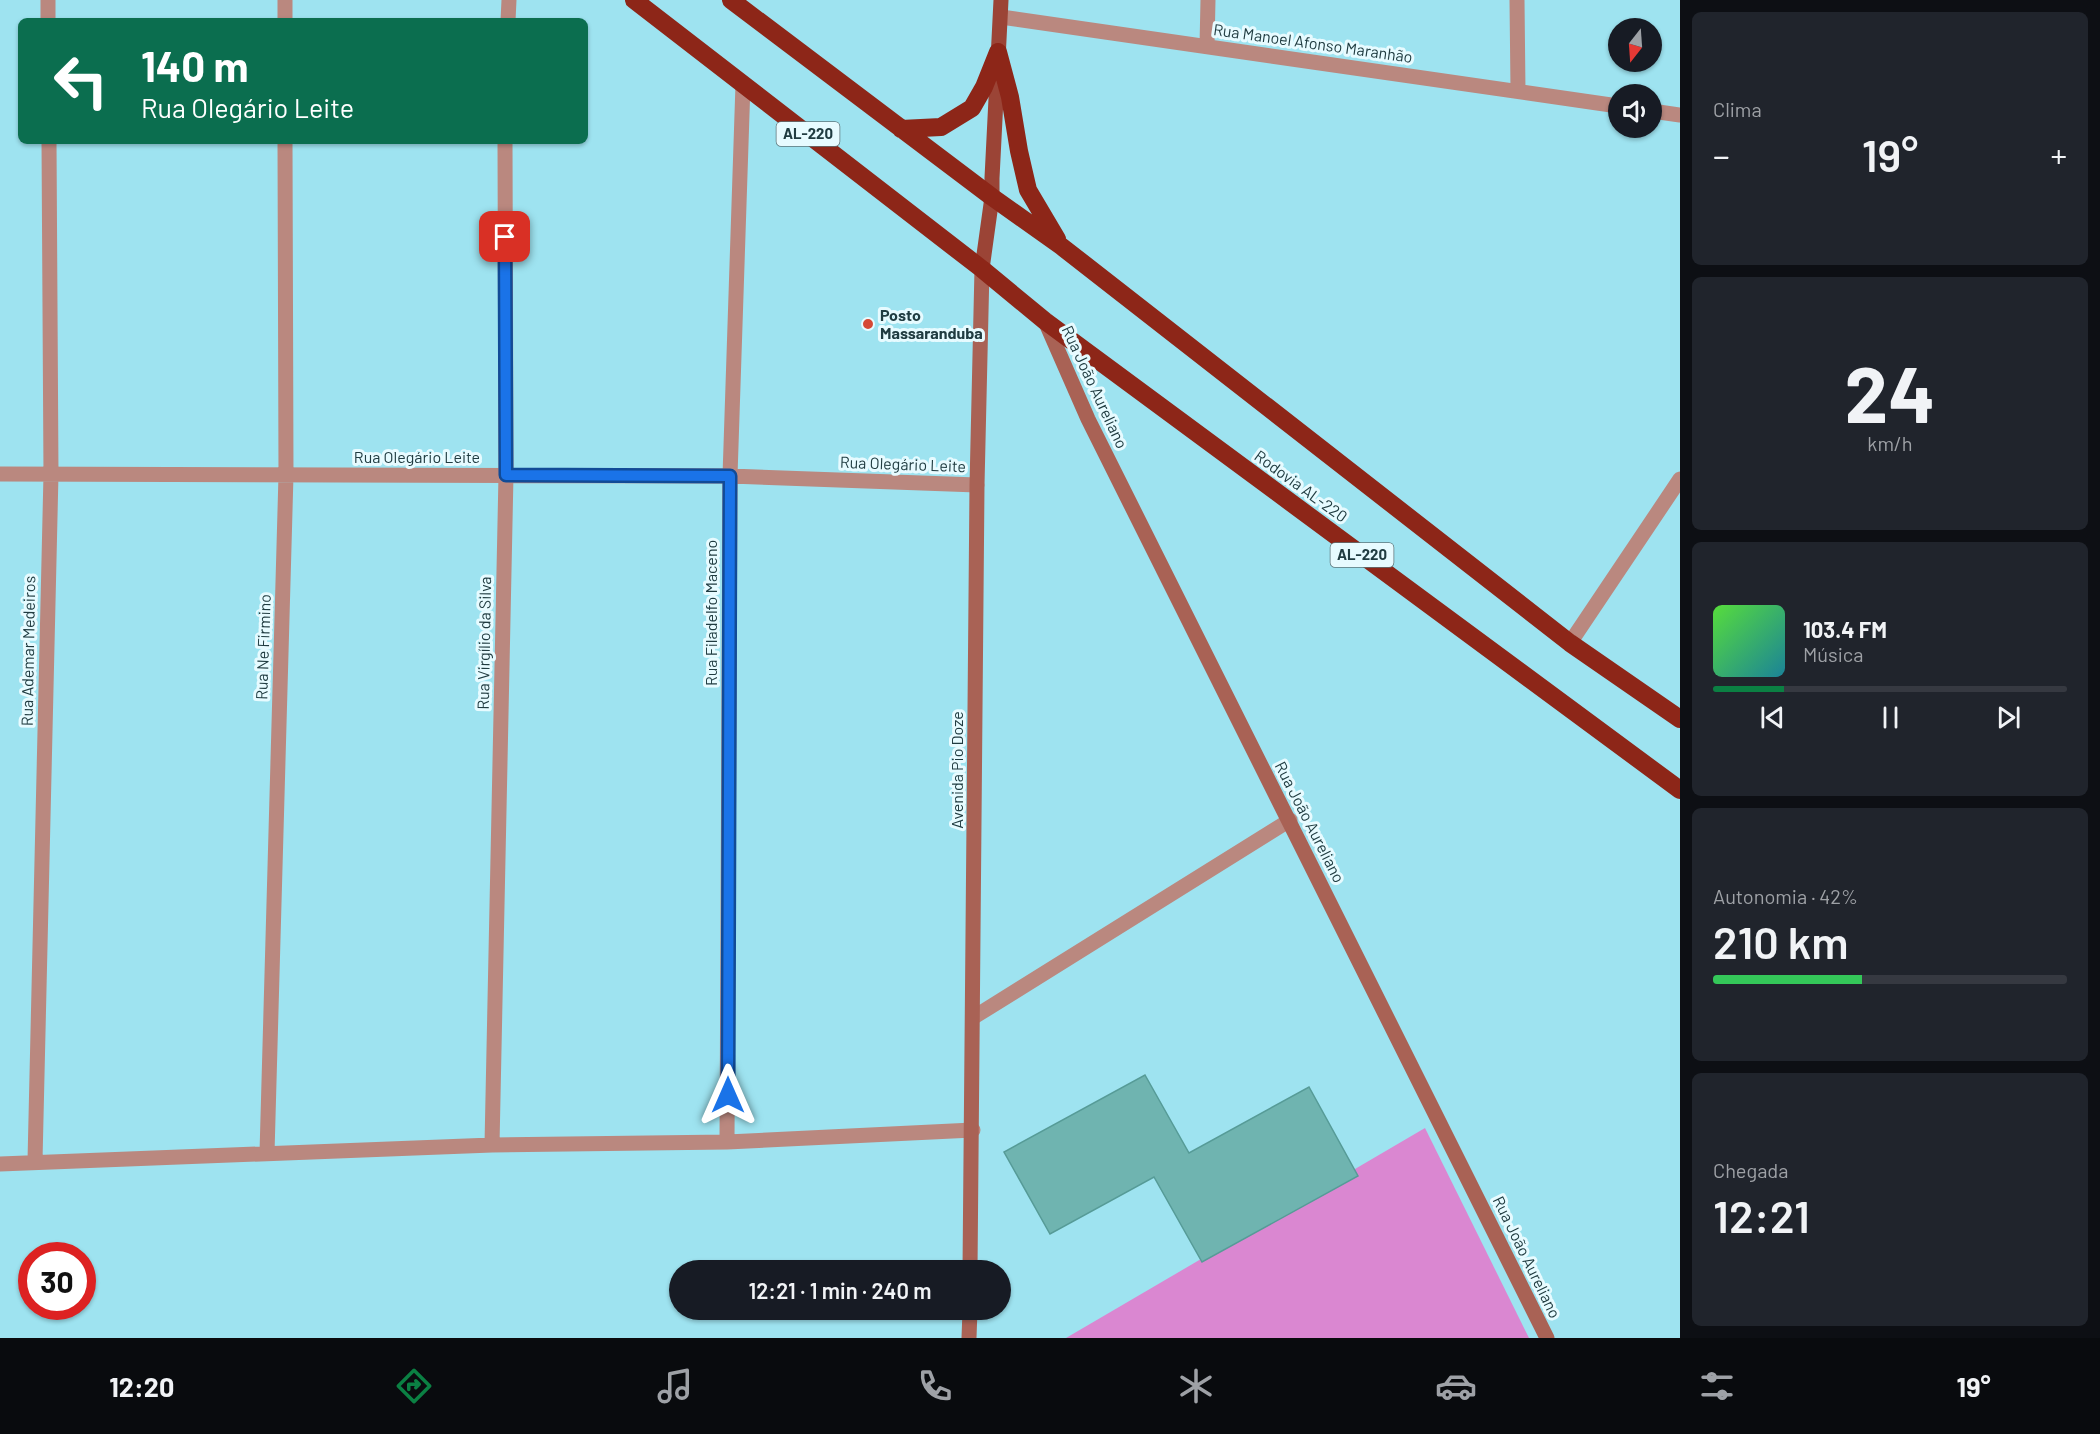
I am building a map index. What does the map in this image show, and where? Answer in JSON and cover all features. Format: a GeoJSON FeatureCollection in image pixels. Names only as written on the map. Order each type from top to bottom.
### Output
{"type":"FeatureCollection","features":[{"type":"Feature","properties":{"kind":"highway","name":"AL-220"},"geometry":{"type":"LineString","coordinates":[[634,0],[982,269],[1044,321]]}},
{"type":"Feature","properties":{"kind":"highway"},"geometry":{"type":"LineString","coordinates":[[731,0],[992,197],[1061,246],[1570,643],[1680,719]]}},
{"type":"Feature","properties":{"kind":"highway"},"geometry":{"type":"LineString","coordinates":[[902,129],[941,127],[972,108],[984,87],[998,52]]}},
{"type":"Feature","properties":{"kind":"highway"},"geometry":{"type":"LineString","coordinates":[[998,52],[1010,97],[1028,190],[1061,246]]}},
{"type":"Feature","properties":{"kind":"highway","name":"Rodovia AL-220"},"geometry":{"type":"LineString","coordinates":[[1044,321],[1680,790]]}},
{"type":"Feature","properties":{"kind":"main road"},"geometry":{"type":"LineString","coordinates":[[982,269],[992,197],[1001,0]]}},
{"type":"Feature","properties":{"kind":"street"},"geometry":{"type":"LineString","coordinates":[[48,0],[48,18]]}},
{"type":"Feature","properties":{"kind":"street"},"geometry":{"type":"LineString","coordinates":[[285,0],[285,18]]}},
{"type":"Feature","properties":{"kind":"street"},"geometry":{"type":"LineString","coordinates":[[508,18],[509,0]]}},
{"type":"Feature","properties":{"kind":"street"},"geometry":{"type":"LineString","coordinates":[[1207,46],[1208,0]]}},
{"type":"Feature","properties":{"kind":"street"},"geometry":{"type":"LineString","coordinates":[[1517,0],[1518,90]]}},
{"type":"Feature","properties":{"kind":"street","name":"Rua Manoel Afonso Maranhão"},"geometry":{"type":"LineString","coordinates":[[1001,17],[1608,104]]}},
{"type":"Feature","properties":{"kind":"street","name":"Rua Filadelfo Maceno"},"geometry":{"type":"LineString","coordinates":[[727,1142],[730,476],[743,84]]}},
{"type":"Feature","properties":{"kind":"street"},"geometry":{"type":"LineString","coordinates":[[1662,112],[1680,115]]}},
{"type":"Feature","properties":{"kind":"street","name":"Rua Ademar Medeiros"},"geometry":{"type":"LineString","coordinates":[[34,1161],[51,474],[49,144]]}},
{"type":"Feature","properties":{"kind":"street","name":"Rua Ne Firmino"},"geometry":{"type":"LineString","coordinates":[[267,1153],[286,475],[285,144]]}},
{"type":"Feature","properties":{"kind":"street","name":"Rua Virgílio da Silva"},"geometry":{"type":"LineString","coordinates":[[492,1145],[506,475],[504,144]]}},
{"type":"Feature","properties":{"kind":"street","name":"Avenida Pio Doze"},"geometry":{"type":"LineString","coordinates":[[970,1260],[977,485],[982,269]]}},
{"type":"Feature","properties":{"kind":"street","name":"Rua João Aureliano"},"geometry":{"type":"LineString","coordinates":[[1044,321],[1088,419],[1547,1338]]}},
{"type":"Feature","properties":{"kind":"street","name":"Rua Olegário Leite"},"geometry":{"type":"LineString","coordinates":[[0,474],[730,476],[977,485]]}},
{"type":"Feature","properties":{"kind":"street"},"geometry":{"type":"LineString","coordinates":[[1570,643],[1680,479]]}},
{"type":"Feature","properties":{"kind":"street"},"geometry":{"type":"LineString","coordinates":[[974,1017],[1290,820]]}},
{"type":"Feature","properties":{"kind":"street"},"geometry":{"type":"LineString","coordinates":[[0,1164],[492,1145],[727,1142],[973,1130]]}},
{"type":"Feature","properties":{"kind":"street"},"geometry":{"type":"LineString","coordinates":[[969,1338],[970,1320]]}},
{"type":"Feature","properties":{"kind":"shaded area"},"geometry":{"type":"Polygon","coordinates":[[[1425,1128],[1529,1338],[1066,1338],[1425,1128]]]}},
{"type":"Feature","properties":{"kind":"building"},"geometry":{"type":"Polygon","coordinates":[[[1145,1075],[1189,1153],[1309,1087],[1358,1176],[1202,1262],[1154,1177],[1050,1234],[1004,1152],[1145,1075]]]}},
{"type":"Feature","properties":{"kind":"place","name":"Posto Massaranduba"},"geometry":{"type":"Point","coordinates":[868,324]}},
{"type":"Feature","properties":{"kind":"route"},"geometry":{"type":"LineString","coordinates":[[505,237],[506,475],[730,476],[728,1095]]}}]}
